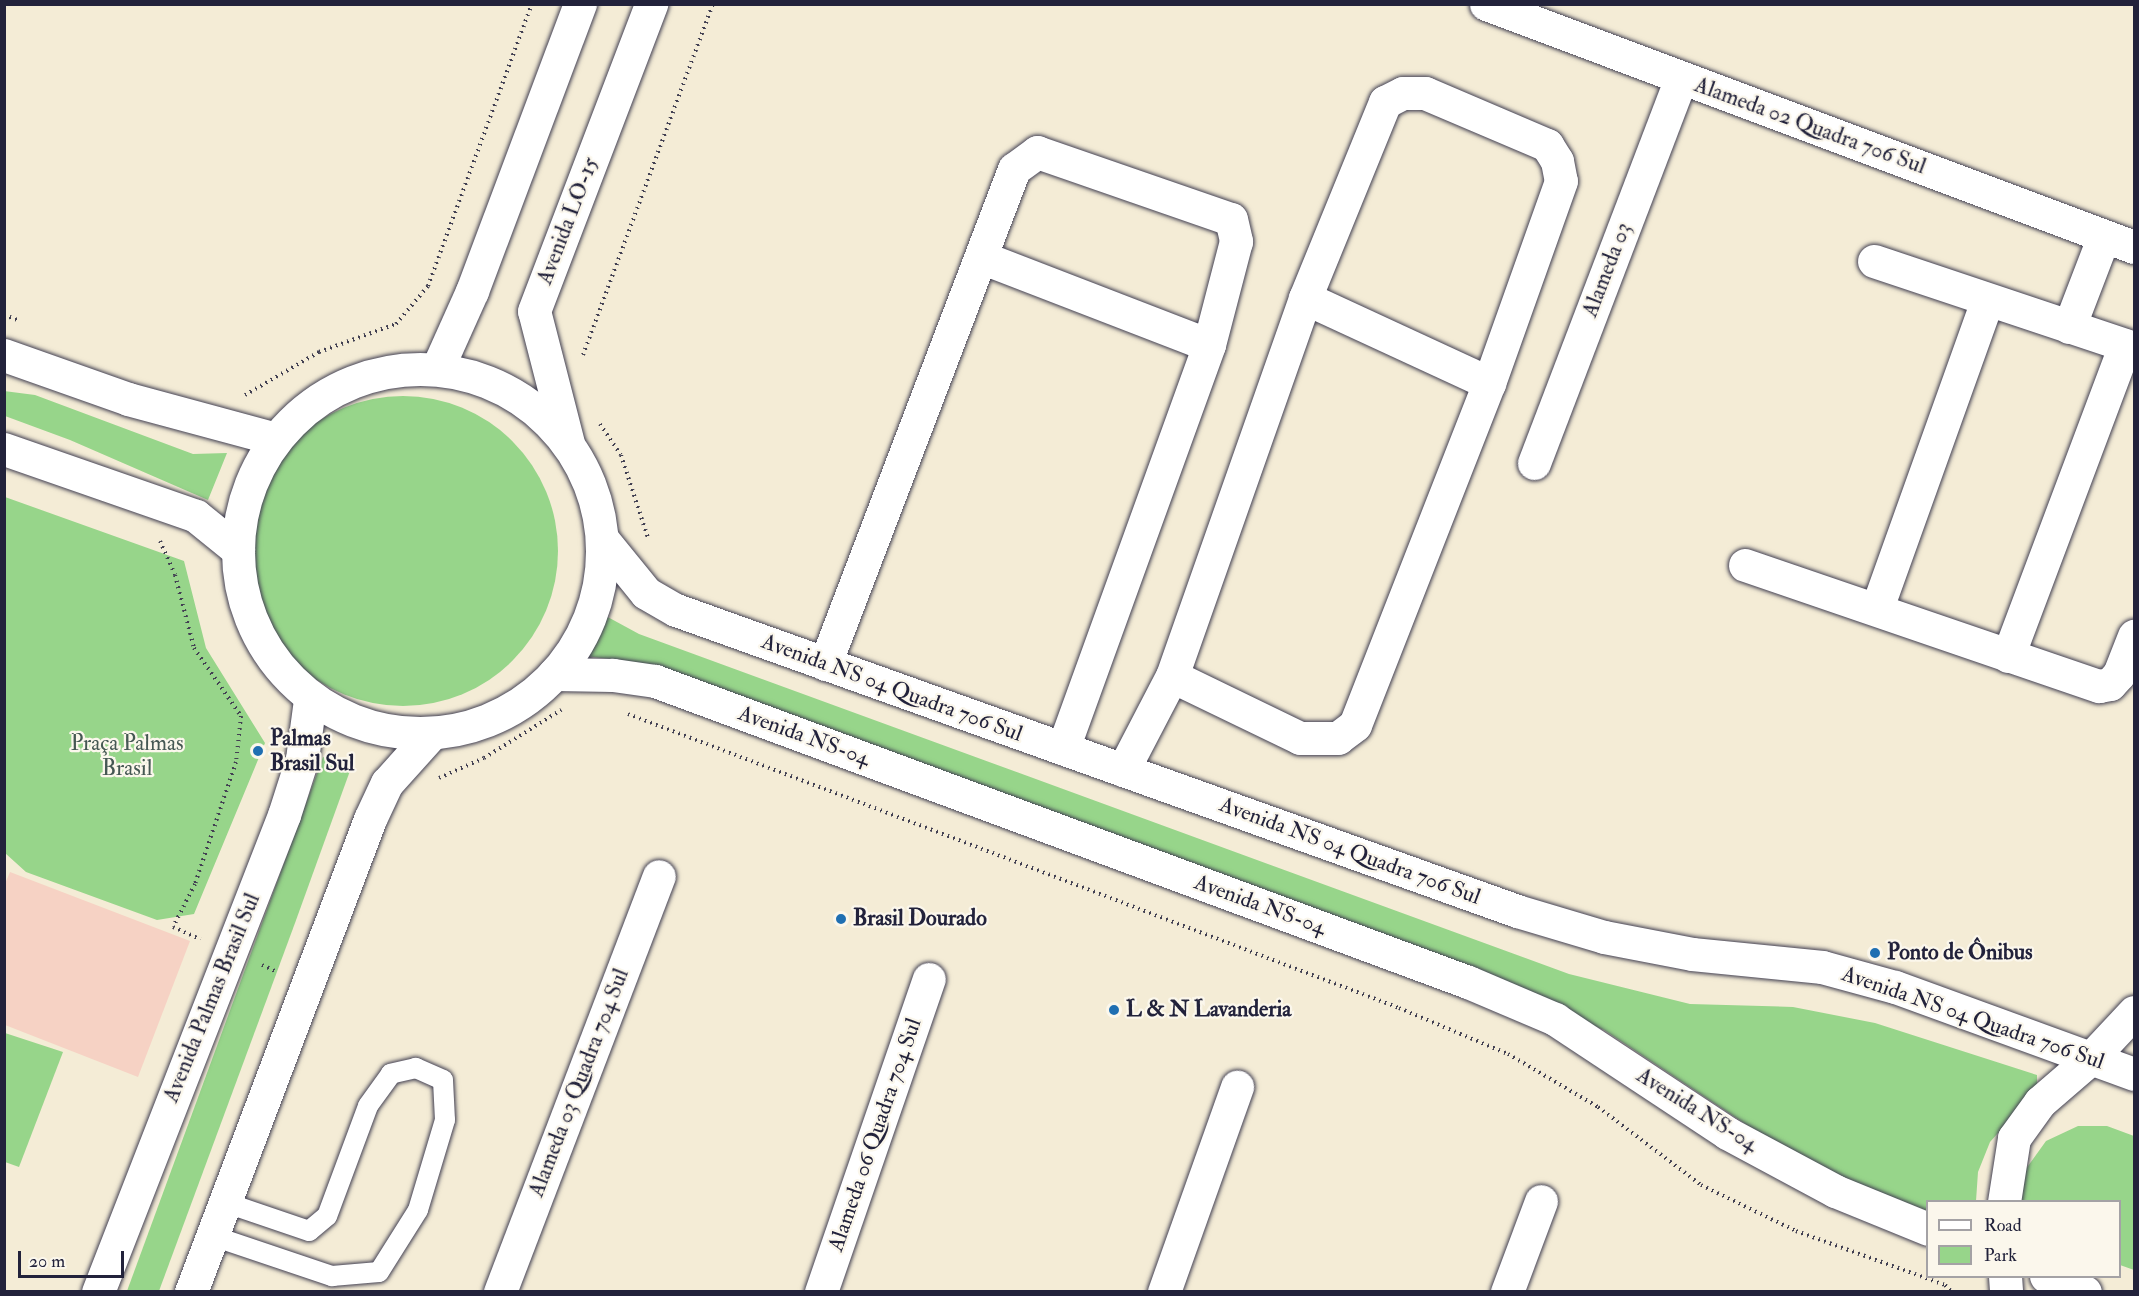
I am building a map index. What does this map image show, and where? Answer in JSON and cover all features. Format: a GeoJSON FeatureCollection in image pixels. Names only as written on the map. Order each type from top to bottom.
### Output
{"type":"FeatureCollection","features":[{"type":"Feature","properties":{"kind":"street"},"geometry":{"type":"LineString","coordinates":[[438,367],[472,291],[580,4]]}},
{"type":"Feature","properties":{"kind":"street","name":"Avenida LO-15"},"geometry":{"type":"LineString","coordinates":[[568,443],[534,311],[651,4]]}},
{"type":"Feature","properties":{"kind":"street","name":"Alameda 02 Quadra 706 Sul"},"geometry":{"type":"LineString","coordinates":[[1502,7],[1681,78],[2134,247]]}},
{"type":"Feature","properties":{"kind":"street","name":"Alameda 03"},"geometry":{"type":"LineString","coordinates":[[1534,463],[1681,78]]}},
{"type":"Feature","properties":{"kind":"street"},"geometry":{"type":"LineString","coordinates":[[1123,770],[1172,676],[1305,298],[1385,102],[1403,93],[1425,93],[1547,145],[1557,161],[1561,181],[1489,383],[1354,725],[1338,738],[1300,738],[1172,676]]}},
{"type":"Feature","properties":{"kind":"street"},"geometry":{"type":"LineString","coordinates":[[825,664],[1014,169],[1037,152],[1231,219],[1236,241],[1209,345],[1063,748]]}},
{"type":"Feature","properties":{"kind":"street"},"geometry":{"type":"LineString","coordinates":[[2069,327],[2104,236]]}},
{"type":"Feature","properties":{"kind":"street"},"geometry":{"type":"LineString","coordinates":[[981,257],[1209,345]]}},
{"type":"Feature","properties":{"kind":"street"},"geometry":{"type":"LineString","coordinates":[[1874,261],[1987,301],[2130,347],[2008,656]]}},
{"type":"Feature","properties":{"kind":"street"},"geometry":{"type":"LineString","coordinates":[[1305,298],[1489,383]]}},
{"type":"Feature","properties":{"kind":"street"},"geometry":{"type":"LineString","coordinates":[[1877,608],[1987,301]]}},
{"type":"Feature","properties":{"kind":"street"},"geometry":{"type":"LineString","coordinates":[[4,354],[128,399],[276,439]]}},
{"type":"Feature","properties":{"kind":"street"},"geometry":{"type":"LineString","coordinates":[[396,365],[438,367],[497,383],[568,443],[584,477],[603,540],[601,587],[579,645],[554,674],[488,723],[430,735],[371,729],[336,716],[310,700],[274,662],[258,635],[247,609],[238,550],[248,491],[276,439],[311,401],[335,385],[396,365]]}},
{"type":"Feature","properties":{"kind":"street"},"geometry":{"type":"LineString","coordinates":[[4,448],[196,516],[238,550]]}},
{"type":"Feature","properties":{"kind":"street","name":"Avenida NS 04 Quadra 706 Sul"},"geometry":{"type":"LineString","coordinates":[[603,540],[646,593],[676,610],[1528,914],[1604,937],[1692,954],[1822,967],[1895,987],[2134,1074]]}},
{"type":"Feature","properties":{"kind":"street"},"geometry":{"type":"LineString","coordinates":[[1745,565],[1877,608],[2008,656],[2099,686],[2110,684],[2119,674],[2134,636]]}},
{"type":"Feature","properties":{"kind":"street","name":"Avenida NS-04"},"geometry":{"type":"LineString","coordinates":[[554,674],[613,675],[655,681],[1468,982],[1555,1019],[1727,1132],[1835,1191],[1926,1228]]}},
{"type":"Feature","properties":{"kind":"street","name":"Avenida Palmas Brasil Sul"},"geometry":{"type":"LineString","coordinates":[[98,1292],[302,759],[310,700]]}},
{"type":"Feature","properties":{"kind":"street"},"geometry":{"type":"LineString","coordinates":[[191,1292],[370,819],[387,783],[430,735]]}},
{"type":"Feature","properties":{"kind":"street","name":"Alameda 03 Quadra 704 Sul"},"geometry":{"type":"LineString","coordinates":[[500,1292],[659,876]]}},
{"type":"Feature","properties":{"kind":"street","name":"Alameda 06 Quadra 704 Sul"},"geometry":{"type":"LineString","coordinates":[[821,1292],[929,979]]}},
{"type":"Feature","properties":{"kind":"street"},"geometry":{"type":"LineString","coordinates":[[2004,1200],[2014,1138],[2040,1102],[2091,1058],[2134,1012]]}},
{"type":"Feature","properties":{"kind":"street"},"geometry":{"type":"LineString","coordinates":[[1164,1292],[1237,1087]]}},
{"type":"Feature","properties":{"kind":"street"},"geometry":{"type":"LineString","coordinates":[[1508,1292],[1541,1201]]}},
{"type":"Feature","properties":{"kind":"street"},"geometry":{"type":"LineString","coordinates":[[2051,1278],[2085,1292]]}},
{"type":"Feature","properties":{"kind":"lane"},"geometry":{"type":"LineString","coordinates":[[213,1236],[332,1276],[379,1272],[418,1210],[445,1120],[443,1080],[416,1068],[391,1074],[368,1106],[327,1216],[309,1231],[225,1202]]}},
{"type":"Feature","properties":{"kind":"path"},"geometry":{"type":"LineString","coordinates":[[237,400],[319,352],[396,324],[428,286],[532,4]]}},
{"type":"Feature","properties":{"kind":"path"},"geometry":{"type":"LineString","coordinates":[[582,358],[713,4]]}},
{"type":"Feature","properties":{"kind":"path"},"geometry":{"type":"LineString","coordinates":[[4,315],[27,323]]}},
{"type":"Feature","properties":{"kind":"path"},"geometry":{"type":"LineString","coordinates":[[596,417],[621,455],[649,541]]}},
{"type":"Feature","properties":{"kind":"path"},"geometry":{"type":"LineString","coordinates":[[156,538],[163,544],[175,575],[194,648],[241,716],[236,762],[195,884],[173,927],[308,986]]}},
{"type":"Feature","properties":{"kind":"path"},"geometry":{"type":"LineString","coordinates":[[434,779],[484,758],[571,706]]}},
{"type":"Feature","properties":{"kind":"path"},"geometry":{"type":"LineString","coordinates":[[625,713],[1388,1004],[1509,1054],[1598,1107],[1701,1185],[1796,1231],[1945,1285],[1952,1292]]}},
{"type":"Feature","properties":{"kind":"shaded area"},"geometry":{"type":"Polygon","coordinates":[[[10,872],[190,941],[138,1077],[5,1025],[4,886],[10,872]]]}},
{"type":"Feature","properties":{"kind":"green space"},"geometry":{"type":"Polygon","coordinates":[[[4,391],[35,395],[193,454],[227,453],[208,500],[70,440],[5,416],[4,391]]]}},
{"type":"Feature","properties":{"kind":"green space"},"geometry":{"type":"Polygon","coordinates":[[[388,396],[418,396],[463,407],[502,431],[523,452],[547,491],[556,521],[558,551],[556,581],[547,611],[532,637],[513,661],[489,680],[463,695],[433,704],[388,706],[343,695],[304,671],[283,650],[259,611],[254,596],[248,566],[248,536],[259,491],[283,452],[304,431],[343,407],[358,402],[388,396]]]}},
{"type":"Feature","properties":{"kind":"green space","name":"Praça Palmas Brasil"},"geometry":{"type":"Polygon","coordinates":[[[5,497],[184,561],[206,648],[265,743],[194,914],[157,920],[26,872],[5,853],[5,497]]]}},
{"type":"Feature","properties":{"kind":"green space"},"geometry":{"type":"Polygon","coordinates":[[[604,615],[639,634],[1569,974],[1690,1004],[1793,1007],[1875,1023],[2037,1075],[2037,1089],[1990,1142],[1978,1172],[1976,1200],[1926,1200],[1926,1211],[1827,1171],[1762,1135],[1604,1030],[1359,930],[638,663],[586,656],[604,615]]]}},
{"type":"Feature","properties":{"kind":"green space"},"geometry":{"type":"Polygon","coordinates":[[[323,757],[351,768],[295,923],[159,1291],[127,1291],[323,757]]]}},
{"type":"Feature","properties":{"kind":"green space"},"geometry":{"type":"Polygon","coordinates":[[[5,1033],[63,1052],[19,1167],[5,1162],[5,1033]]]}},
{"type":"Feature","properties":{"kind":"green space"},"geometry":{"type":"Polygon","coordinates":[[[2078,1126],[2107,1126],[2134,1136],[2134,1270],[2121,1265],[2121,1200],[2022,1200],[2023,1173],[2046,1141],[2078,1126]]]}},
{"type":"Feature","properties":{"kind":"place","name":"Palmas Brasil Sul"},"geometry":{"type":"Point","coordinates":[258,751]}},
{"type":"Feature","properties":{"kind":"place","name":"Brasil Dourado"},"geometry":{"type":"Point","coordinates":[841,919]}},
{"type":"Feature","properties":{"kind":"place","name":"Ponto de Ônibus"},"geometry":{"type":"Point","coordinates":[1875,953]}},
{"type":"Feature","properties":{"kind":"place","name":"L & N Lavanderia"},"geometry":{"type":"Point","coordinates":[1114,1010]}}]}
